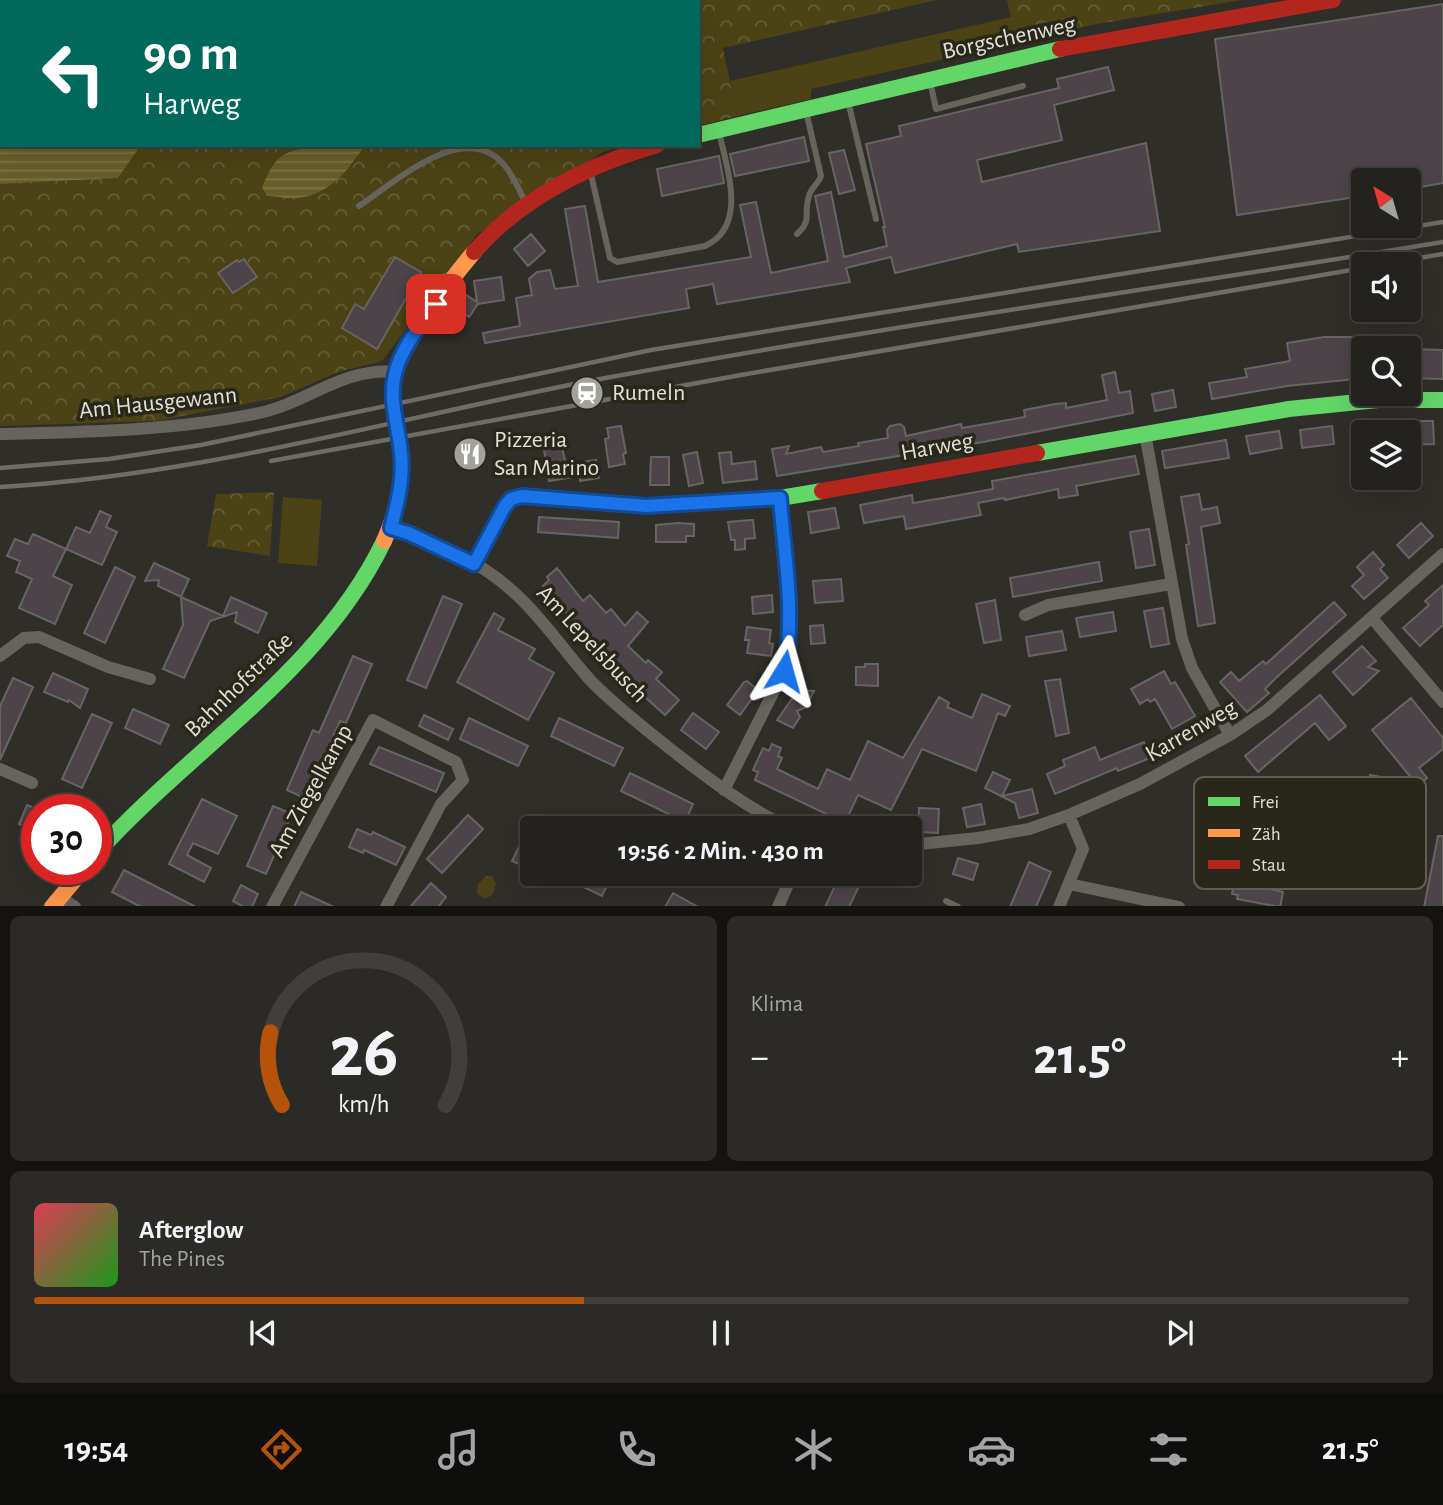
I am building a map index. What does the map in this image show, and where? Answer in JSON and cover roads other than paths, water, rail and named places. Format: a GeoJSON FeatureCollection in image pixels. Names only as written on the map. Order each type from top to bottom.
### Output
{"type":"FeatureCollection","features":[{"type":"Feature","properties":{"kind":"main road","name":"Borgschenweg"},"geometry":{"type":"LineString","coordinates":[[700,135],[1046,51],[1334,0]]}},
{"type":"Feature","properties":{"kind":"main road"},"geometry":{"type":"LineString","coordinates":[[391,528],[400,493],[402,456],[393,396],[395,372],[410,342],[461,267],[484,240],[527,205],[589,168],[651,147]]}},
{"type":"Feature","properties":{"kind":"main road","name":"Harweg"},"geometry":{"type":"LineString","coordinates":[[474,564],[505,506],[515,497],[646,506],[780,498],[1336,402],[1443,400]]}},
{"type":"Feature","properties":{"kind":"main road","name":"Bahnhofstraße"},"geometry":{"type":"LineString","coordinates":[[112,836],[232,726],[326,631],[363,578],[391,528]]}},
{"type":"Feature","properties":{"kind":"main road"},"geometry":{"type":"LineString","coordinates":[[56,902],[70,885]]}},
{"type":"Feature","properties":{"kind":"street","name":"Am Hausgewann"},"geometry":{"type":"LineString","coordinates":[[0,434],[167,428],[261,413],[289,404],[342,379],[373,371],[395,372]]}},
{"type":"Feature","properties":{"kind":"street"},"geometry":{"type":"LineString","coordinates":[[1145,433],[1182,639],[1192,668],[1230,736]]}},
{"type":"Feature","properties":{"kind":"street"},"geometry":{"type":"LineString","coordinates":[[724,790],[784,671],[789,650],[790,625],[780,498]]}},
{"type":"Feature","properties":{"kind":"street","name":"Am Lepelsbusch"},"geometry":{"type":"LineString","coordinates":[[391,528],[408,533],[496,577],[520,597],[594,683],[632,718],[724,790],[765,816]]}},
{"type":"Feature","properties":{"kind":"street","name":"Karrenweg"},"geometry":{"type":"LineString","coordinates":[[922,844],[1029,829],[1069,815],[1140,783],[1230,736],[1267,710],[1443,554]]}},
{"type":"Feature","properties":{"kind":"street"},"geometry":{"type":"LineString","coordinates":[[1025,615],[1048,606],[1171,584]]}},
{"type":"Feature","properties":{"kind":"street"},"geometry":{"type":"LineString","coordinates":[[1372,618],[1443,702]]}},
{"type":"Feature","properties":{"kind":"street"},"geometry":{"type":"LineString","coordinates":[[0,656],[24,638],[39,637],[108,667],[150,680]]}},
{"type":"Feature","properties":{"kind":"street","name":"Am Ziegelkamp"},"geometry":{"type":"LineString","coordinates":[[272,906],[373,720],[456,762],[464,780],[441,804],[386,906]]}},
{"type":"Feature","properties":{"kind":"street"},"geometry":{"type":"LineString","coordinates":[[0,769],[33,783]]}},
{"type":"Feature","properties":{"kind":"street"},"geometry":{"type":"LineString","coordinates":[[1059,906],[1083,849],[1069,815]]}},
{"type":"Feature","properties":{"kind":"street"},"geometry":{"type":"LineString","coordinates":[[1069,884],[1178,906]]}},
{"type":"Feature","properties":{"kind":"street"},"geometry":{"type":"LineString","coordinates":[[778,906],[787,886]]}},
{"type":"Feature","properties":{"kind":"street"},"geometry":{"type":"LineString","coordinates":[[56,902],[75,906]]}},
{"type":"Feature","properties":{"kind":"lane"},"geometry":{"type":"LineString","coordinates":[[929,79],[936,108],[1023,86]]}},
{"type":"Feature","properties":{"kind":"lane"},"geometry":{"type":"LineString","coordinates":[[847,99],[876,219]]}},
{"type":"Feature","properties":{"kind":"lane"},"geometry":{"type":"LineString","coordinates":[[797,234],[808,219],[808,196],[821,176],[806,109]]}},
{"type":"Feature","properties":{"kind":"lane"},"geometry":{"type":"LineString","coordinates":[[589,168],[610,258],[617,262],[705,246],[724,231],[730,214],[732,193],[719,130]]}},
{"type":"Feature","properties":{"kind":"lane"},"geometry":{"type":"LineString","coordinates":[[359,206],[426,161],[449,150],[474,147],[504,163],[527,205]]}},
{"type":"Feature","properties":{"kind":"lane"},"geometry":{"type":"LineString","coordinates":[[946,901],[958,906]]}},
{"type":"Feature","properties":{"kind":"railway"},"geometry":{"type":"LineString","coordinates":[[0,468],[109,459],[201,445],[651,350],[1443,222]]}},
{"type":"Feature","properties":{"kind":"railway"},"geometry":{"type":"LineString","coordinates":[[0,487],[77,480],[227,458],[525,394],[705,360],[1443,242]]}},
{"type":"Feature","properties":{"kind":"railway"},"geometry":{"type":"LineString","coordinates":[[1421,258],[1443,254]]}},
{"type":"Feature","properties":{"kind":"railway"},"geometry":{"type":"LineString","coordinates":[[271,461],[741,375],[1351,270]]}},
{"type":"Feature","properties":{"kind":"place","name":"Rumeln"},"geometry":{"type":"Point","coordinates":[587,393]}},
{"type":"Feature","properties":{"kind":"place","name":"Pizzeria San Marino"},"geometry":{"type":"Point","coordinates":[470,454]}}]}
